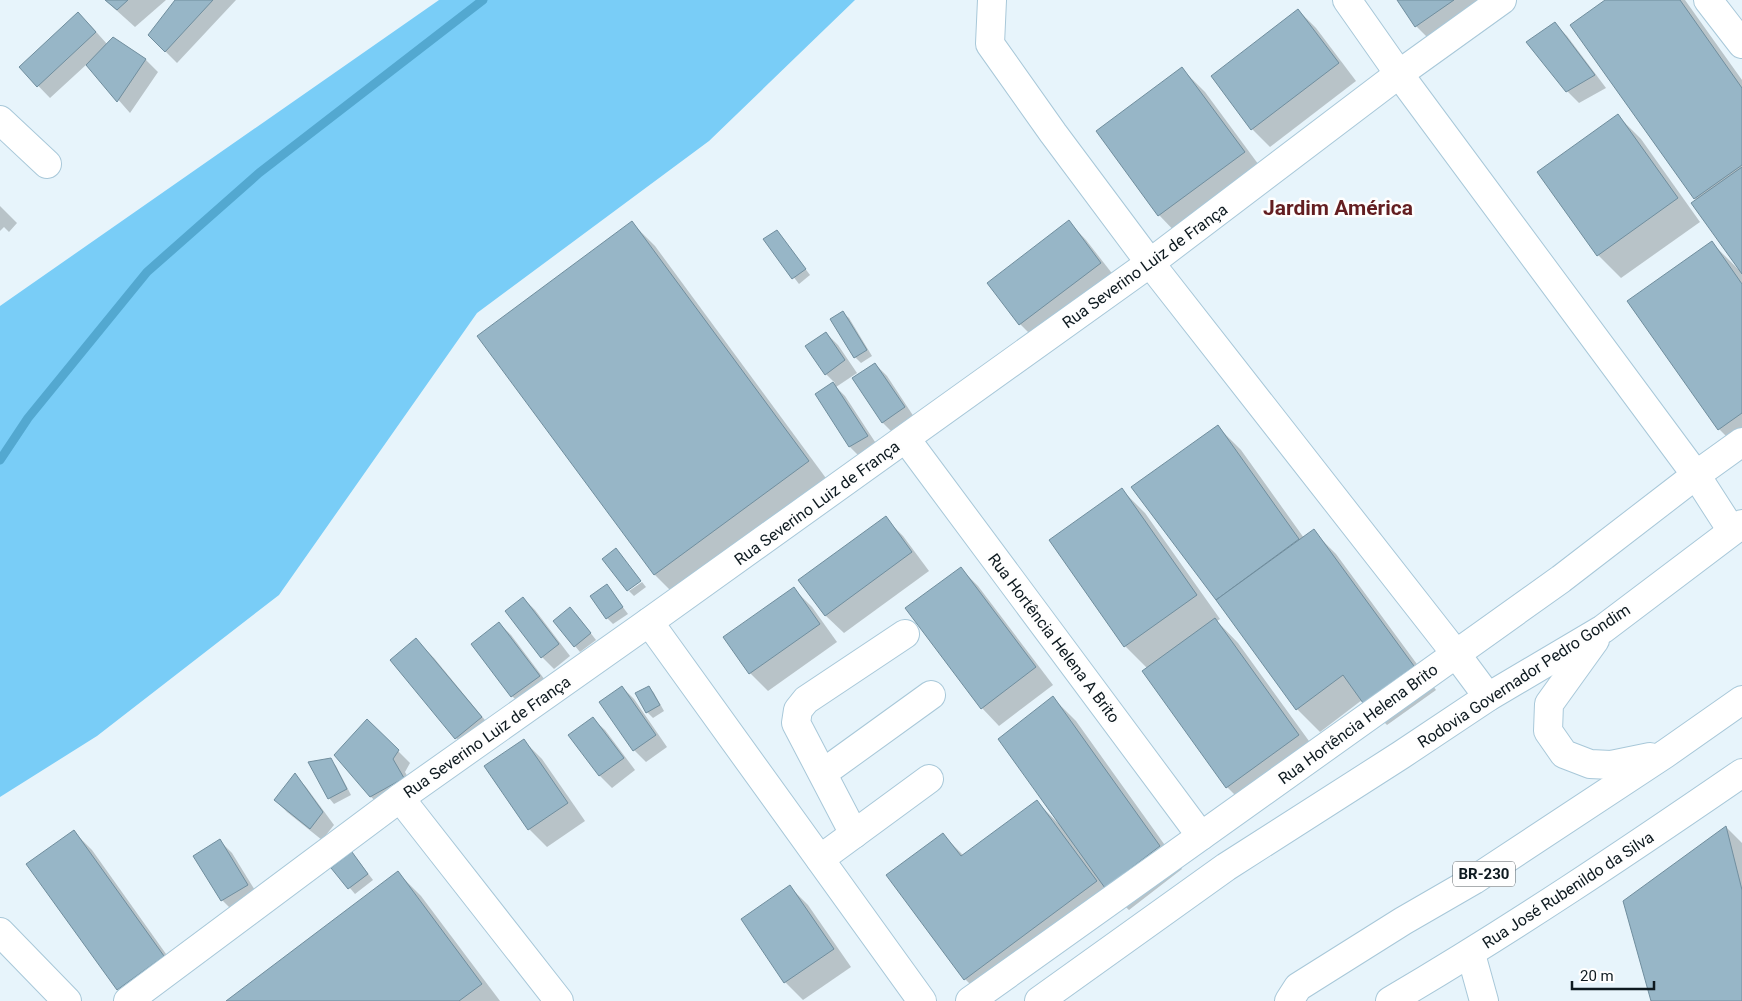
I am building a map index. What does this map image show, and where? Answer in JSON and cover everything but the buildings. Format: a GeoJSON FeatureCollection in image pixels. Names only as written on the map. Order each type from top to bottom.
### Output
{"type":"FeatureCollection","features":[{"type":"Feature","properties":{"kind":"main road"},"geometry":{"type":"LineString","coordinates":[[992,0],[990,44],[1053,133],[1150,264],[1488,697]]}},
{"type":"Feature","properties":{"kind":"main road"},"geometry":{"type":"LineString","coordinates":[[1347,0],[1399,74],[1737,528]]}},
{"type":"Feature","properties":{"kind":"main road","name":"Rua Severino Luiz de França"},"geometry":{"type":"LineString","coordinates":[[128,1001],[400,798],[1150,264],[1399,74],[1502,0]]}},
{"type":"Feature","properties":{"kind":"main road"},"geometry":{"type":"LineString","coordinates":[[1708,0],[1742,44]]}},
{"type":"Feature","properties":{"kind":"main road"},"geometry":{"type":"LineString","coordinates":[[0,120],[47,164]]}},
{"type":"Feature","properties":{"kind":"main road","name":"Rua Hortência Helena A Brito"},"geometry":{"type":"LineString","coordinates":[[906,439],[1201,836]]}},
{"type":"Feature","properties":{"kind":"main road","name":"Rua Hortência Helena Brito"},"geometry":{"type":"LineString","coordinates":[[970,1001],[1561,578],[1742,442]]}},
{"type":"Feature","properties":{"kind":"main road","name":"Rodovia Governador Pedro Gondim"},"geometry":{"type":"LineString","coordinates":[[1039,1001],[1226,867],[1402,756],[1488,697],[1603,629],[1737,528]]}},
{"type":"Feature","properties":{"kind":"main road"},"geometry":{"type":"LineString","coordinates":[[649,622],[922,1001]]}},
{"type":"Feature","properties":{"kind":"main road"},"geometry":{"type":"LineString","coordinates":[[1603,629],[1548,704],[1548,731],[1564,754],[1590,764],[1611,765],[1665,754]]}},
{"type":"Feature","properties":{"kind":"main road"},"geometry":{"type":"LineString","coordinates":[[854,834],[796,723],[798,710],[806,700],[906,634]]}},
{"type":"Feature","properties":{"kind":"main road"},"geometry":{"type":"LineString","coordinates":[[823,773],[931,695]]}},
{"type":"Feature","properties":{"kind":"main road","name":"BR-230"},"geometry":{"type":"LineString","coordinates":[[1293,994],[1403,922],[1474,880],[1665,754],[1742,700]]}},
{"type":"Feature","properties":{"kind":"main road","name":"Rua José Rubenildo da Silva"},"geometry":{"type":"LineString","coordinates":[[1390,1001],[1471,954],[1742,773]]}},
{"type":"Feature","properties":{"kind":"main road"},"geometry":{"type":"LineString","coordinates":[[820,859],[929,779]]}},
{"type":"Feature","properties":{"kind":"main road"},"geometry":{"type":"LineString","coordinates":[[400,798],[559,1001]]}},
{"type":"Feature","properties":{"kind":"main road"},"geometry":{"type":"LineString","coordinates":[[0,932],[67,1001]]}},
{"type":"Feature","properties":{"kind":"main road"},"geometry":{"type":"LineString","coordinates":[[1471,954],[1484,1001]]}},
{"type":"Feature","properties":{"kind":"shaded area"},"geometry":{"type":"Polygon","coordinates":[[[439,0],[855,0],[709,141],[477,313],[279,595],[97,736],[0,797],[0,306],[439,0]]]}},
{"type":"Feature","properties":{"kind":"waterway"},"geometry":{"type":"LineString","coordinates":[[0,460],[28,418],[147,272],[259,173],[483,0]]}},
{"type":"Feature","properties":{"kind":"district","name":"Jardim América"},"geometry":{"type":"Point","coordinates":[1338,208]}}]}
